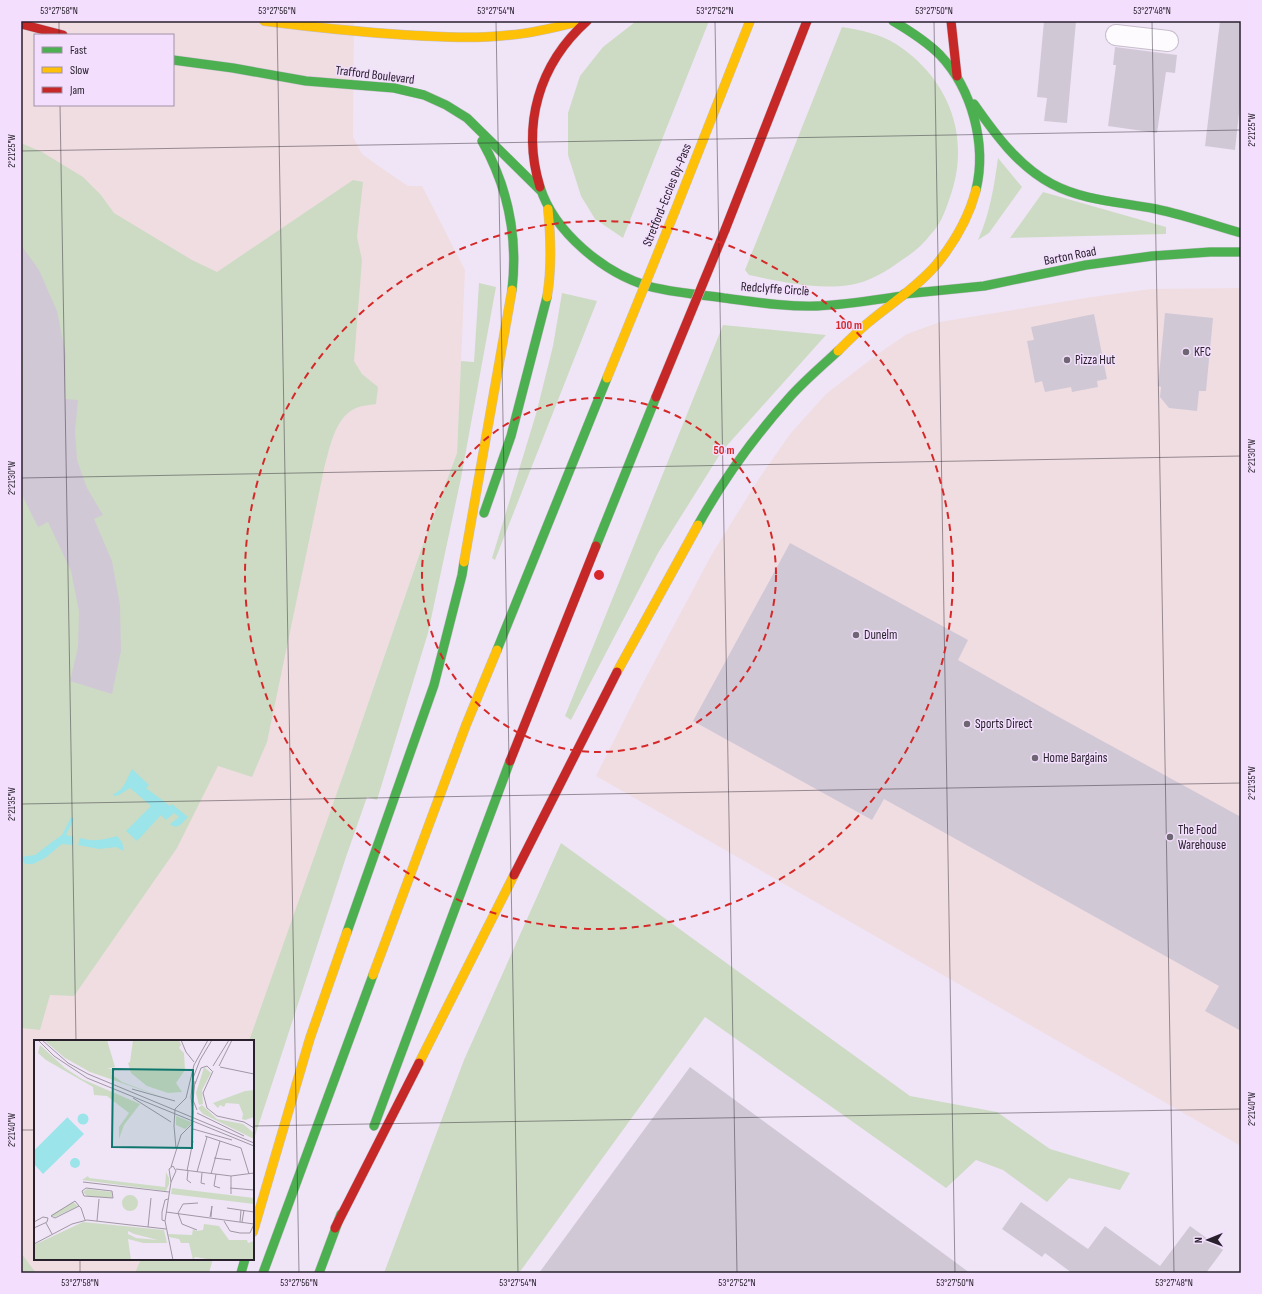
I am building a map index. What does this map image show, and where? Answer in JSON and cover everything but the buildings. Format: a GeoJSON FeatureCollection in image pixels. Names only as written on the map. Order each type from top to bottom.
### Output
{"type":"FeatureCollection","features":[{"type":"Feature","properties":{"kind":"main road"},"geometry":{"type":"LineString","coordinates":[[264,21],[432,37],[485,37],[538,31],[581,21]]}},
{"type":"Feature","properties":{"kind":"main road","name":"Redclyffe Circle"},"geometry":{"type":"LineString","coordinates":[[587,21],[578,28],[559,51],[544,79],[536,104],[533,134],[535,168],[540,190],[548,206],[573,241],[591,256],[612,270],[638,283],[668,291],[801,306],[831,305],[903,295]]}},
{"type":"Feature","properties":{"kind":"main road","name":"Stretford-Eccles By-Pass"},"geometry":{"type":"LineString","coordinates":[[263,1273],[466,725],[675,211],[750,21]]}},
{"type":"Feature","properties":{"kind":"main road"},"geometry":{"type":"LineString","coordinates":[[371,1132],[512,756],[807,21]]}},
{"type":"Feature","properties":{"kind":"main road"},"geometry":{"type":"LineString","coordinates":[[893,21],[908,28],[924,40],[944,59],[957,76],[967,95],[985,120],[1020,160],[1052,184],[1090,197],[1168,212],[1241,233]]}},
{"type":"Feature","properties":{"kind":"main road"},"geometry":{"type":"LineString","coordinates":[[951,21],[957,76]]}},
{"type":"Feature","properties":{"kind":"main road"},"geometry":{"type":"LineString","coordinates":[[21,24],[59,34]]}},
{"type":"Feature","properties":{"kind":"main road","name":"Trafford Boulevard"},"geometry":{"type":"LineString","coordinates":[[174,60],[306,81],[394,88],[429,97],[446,105],[467,118],[540,190]]}},
{"type":"Feature","properties":{"kind":"main road"},"geometry":{"type":"LineString","coordinates":[[335,1228],[618,670],[708,507],[746,450],[790,397],[872,320],[935,266],[952,244],[971,206],[978,181],[980,156],[976,125],[967,95]]}},
{"type":"Feature","properties":{"kind":"main road"},"geometry":{"type":"LineString","coordinates":[[254,1229],[310,1038],[434,685],[462,574],[514,280],[515,248],[508,210],[495,168],[487,150],[467,118]]}},
{"type":"Feature","properties":{"kind":"main road"},"geometry":{"type":"LineString","coordinates":[[462,574],[511,436],[547,297],[552,265],[548,206]]}},
{"type":"Feature","properties":{"kind":"main road","name":"Barton Road"},"geometry":{"type":"LineString","coordinates":[[903,295],[984,286],[1086,265],[1152,256],[1210,252],[1241,252]]}},
{"type":"Feature","properties":{"kind":"main road"},"geometry":{"type":"LineString","coordinates":[[319,1273],[366,1147]]}},
{"type":"Feature","properties":{"kind":"main road"},"geometry":{"type":"LineString","coordinates":[[241,1273],[245,1260]]}},
{"type":"Feature","properties":{"kind":"street"},"geometry":{"type":"LineString","coordinates":[[1116,35],[1143,30],[1168,41]]}},
{"type":"Feature","properties":{"kind":"shaded area"},"geometry":{"type":"Polygon","coordinates":[[[21,21],[354,21],[353,137],[362,154],[380,167],[408,186],[422,186],[465,270],[457,453],[422,547],[351,753],[254,1078],[254,1040],[34,1040],[34,1260],[180,1260],[174,1273],[21,1273],[21,21]]]}},
{"type":"Feature","properties":{"kind":"shaded area"},"geometry":{"type":"Polygon","coordinates":[[[1241,288],[1241,1146],[596,776],[643,683],[712,554],[758,480],[790,434],[826,394],[879,353],[907,334],[940,322],[1092,297],[1151,289],[1241,288]]]}},
{"type":"Feature","properties":{"kind":"green space"},"geometry":{"type":"Polygon","coordinates":[[[638,21],[709,21],[623,238],[595,219],[581,196],[568,155],[568,113],[580,76],[603,47],[638,21]]]}},
{"type":"Feature","properties":{"kind":"green space"},"geometry":{"type":"Polygon","coordinates":[[[842,27],[870,33],[896,44],[915,58],[943,93],[951,112],[957,133],[958,155],[956,177],[946,209],[937,227],[925,242],[910,255],[878,276],[857,284],[825,287],[812,286],[786,283],[749,275],[745,270],[842,27]]]}},
{"type":"Feature","properties":{"kind":"green space"},"geometry":{"type":"Polygon","coordinates":[[[21,143],[42,152],[83,177],[101,195],[114,213],[192,260],[217,272],[353,180],[363,182],[357,237],[362,260],[354,361],[362,374],[378,387],[376,404],[359,407],[347,413],[337,427],[331,444],[324,469],[267,742],[252,777],[218,766],[177,848],[74,996],[50,995],[40,1030],[21,1028],[21,143]]]}},
{"type":"Feature","properties":{"kind":"green space"},"geometry":{"type":"Polygon","coordinates":[[[998,158],[1022,187],[989,233],[978,240],[989,210],[998,158]]]}},
{"type":"Feature","properties":{"kind":"green space"},"geometry":{"type":"Polygon","coordinates":[[[1043,192],[1166,227],[1166,234],[1010,238],[1043,192]]]}},
{"type":"Feature","properties":{"kind":"green space"},"geometry":{"type":"Polygon","coordinates":[[[479,283],[496,287],[461,478],[428,633],[377,800],[367,797],[254,1139],[254,1040],[249,1040],[422,547],[457,453],[461,361],[474,362],[479,283]]]}},
{"type":"Feature","properties":{"kind":"green space"},"geometry":{"type":"Polygon","coordinates":[[[562,293],[597,301],[495,560],[492,558],[536,414],[553,346],[562,293]]]}},
{"type":"Feature","properties":{"kind":"green space"},"geometry":{"type":"Polygon","coordinates":[[[723,325],[826,335],[722,451],[658,553],[571,720],[565,716],[723,325]]]}},
{"type":"Feature","properties":{"kind":"green space"},"geometry":{"type":"Polygon","coordinates":[[[561,843],[910,1096],[997,1112],[1050,1149],[1130,1173],[1120,1190],[1069,1178],[1047,1202],[1003,1170],[976,1160],[946,1188],[705,1017],[519,1273],[384,1273],[464,1060],[561,843]]]}},
{"type":"Feature","properties":{"kind":"green space"},"geometry":{"type":"Polygon","coordinates":[[[21,1253],[36,1273],[21,1273],[21,1253]]]}},
{"type":"Feature","properties":{"kind":"green space"},"geometry":{"type":"Polygon","coordinates":[[[141,1260],[213,1260],[209,1273],[135,1273],[141,1260]]]}},
{"type":"Feature","properties":{"kind":"water"},"geometry":{"type":"Polygon","coordinates":[[[132,769],[149,785],[146,788],[170,806],[172,804],[188,817],[182,824],[175,827],[170,824],[179,817],[174,813],[166,820],[161,815],[137,841],[126,831],[151,806],[130,788],[119,795],[114,796],[113,794],[120,790],[125,784],[132,769]]]}},
{"type":"Feature","properties":{"kind":"water"},"geometry":{"type":"Polygon","coordinates":[[[71,817],[74,819],[66,835],[74,837],[73,845],[62,844],[45,858],[33,864],[25,864],[21,857],[35,855],[62,835],[71,817]]]}},
{"type":"Feature","properties":{"kind":"water"},"geometry":{"type":"Polygon","coordinates":[[[117,836],[122,842],[124,851],[116,847],[99,849],[78,845],[80,838],[98,840],[117,836]]]}},
{"type":"Feature","properties":{"kind":"traffic: fast"},"geometry":{"type":"LineString","coordinates":[[893,21],[918,36],[935,50],[961,84],[974,118],[978,136],[980,154],[976,190]]}},
{"type":"Feature","properties":{"kind":"traffic: fast"},"geometry":{"type":"LineString","coordinates":[[174,60],[233,68],[306,81],[394,88],[424,95],[446,105],[467,118],[540,190]]}},
{"type":"Feature","properties":{"kind":"traffic: fast"},"geometry":{"type":"LineString","coordinates":[[974,104],[990,127],[1018,159],[1040,177],[1064,190],[1090,198],[1167,211],[1241,233]]}},
{"type":"Feature","properties":{"kind":"traffic: fast"},"geometry":{"type":"LineString","coordinates":[[482,141],[498,176],[509,213],[514,251],[512,290]]}},
{"type":"Feature","properties":{"kind":"traffic: fast"},"geometry":{"type":"LineString","coordinates":[[540,187],[547,204],[557,220],[569,235],[583,248],[598,261],[615,271],[631,280],[648,286],[686,293],[759,303],[794,306],[839,305],[902,296]]}},
{"type":"Feature","properties":{"kind":"traffic: fast"},"geometry":{"type":"LineString","coordinates":[[904,294],[984,286],[1086,265],[1152,256],[1210,252],[1241,252]]}},
{"type":"Feature","properties":{"kind":"traffic: fast"},"geometry":{"type":"LineString","coordinates":[[484,513],[511,436],[547,297]]}},
{"type":"Feature","properties":{"kind":"traffic: fast"},"geometry":{"type":"LineString","coordinates":[[698,525],[740,459],[776,413],[795,392],[838,351]]}},
{"type":"Feature","properties":{"kind":"traffic: fast"},"geometry":{"type":"LineString","coordinates":[[497,650],[607,378]]}},
{"type":"Feature","properties":{"kind":"traffic: fast"},"geometry":{"type":"LineString","coordinates":[[596,546],[656,397]]}},
{"type":"Feature","properties":{"kind":"traffic: fast"},"geometry":{"type":"LineString","coordinates":[[347,932],[434,685],[464,562]]}},
{"type":"Feature","properties":{"kind":"traffic: fast"},"geometry":{"type":"LineString","coordinates":[[374,1126],[510,761]]}},
{"type":"Feature","properties":{"kind":"traffic: fast"},"geometry":{"type":"LineString","coordinates":[[263,1273],[373,975]]}},
{"type":"Feature","properties":{"kind":"traffic: fast"},"geometry":{"type":"LineString","coordinates":[[319,1273],[341,1214]]}},
{"type":"Feature","properties":{"kind":"traffic: fast"},"geometry":{"type":"LineString","coordinates":[[241,1273],[245,1260]]}},
{"type":"Feature","properties":{"kind":"traffic: slow"},"geometry":{"type":"LineString","coordinates":[[264,21],[371,32],[471,37],[528,33],[581,21]]}},
{"type":"Feature","properties":{"kind":"traffic: slow"},"geometry":{"type":"LineString","coordinates":[[675,211],[750,21]]}},
{"type":"Feature","properties":{"kind":"traffic: slow"},"geometry":{"type":"LineString","coordinates":[[838,351],[865,325],[921,281],[936,265],[949,248],[965,220],[976,190]]}},
{"type":"Feature","properties":{"kind":"traffic: slow"},"geometry":{"type":"LineString","coordinates":[[547,297],[550,275],[550,231],[548,209]]}},
{"type":"Feature","properties":{"kind":"traffic: slow"},"geometry":{"type":"LineString","coordinates":[[607,378],[675,211]]}},
{"type":"Feature","properties":{"kind":"traffic: slow"},"geometry":{"type":"LineString","coordinates":[[464,562],[512,290]]}},
{"type":"Feature","properties":{"kind":"traffic: slow"},"geometry":{"type":"LineString","coordinates":[[617,672],[698,525]]}},
{"type":"Feature","properties":{"kind":"traffic: slow"},"geometry":{"type":"LineString","coordinates":[[373,975],[466,725],[497,650]]}},
{"type":"Feature","properties":{"kind":"traffic: slow"},"geometry":{"type":"LineString","coordinates":[[419,1063],[514,875]]}},
{"type":"Feature","properties":{"kind":"traffic: slow"},"geometry":{"type":"LineString","coordinates":[[254,1229],[310,1038],[347,932]]}},
{"type":"Feature","properties":{"kind":"traffic: jam"},"geometry":{"type":"LineString","coordinates":[[540,187],[535,164],[533,141],[534,119],[538,97],[546,76],[557,56],[570,38],[587,21]]}},
{"type":"Feature","properties":{"kind":"traffic: jam"},"geometry":{"type":"LineString","coordinates":[[725,230],[807,21]]}},
{"type":"Feature","properties":{"kind":"traffic: jam"},"geometry":{"type":"LineString","coordinates":[[951,21],[957,76]]}},
{"type":"Feature","properties":{"kind":"traffic: jam"},"geometry":{"type":"LineString","coordinates":[[21,24],[59,34]]}},
{"type":"Feature","properties":{"kind":"traffic: jam"},"geometry":{"type":"LineString","coordinates":[[656,397],[725,230]]}},
{"type":"Feature","properties":{"kind":"traffic: jam"},"geometry":{"type":"LineString","coordinates":[[510,761],[596,546]]}},
{"type":"Feature","properties":{"kind":"traffic: jam"},"geometry":{"type":"LineString","coordinates":[[514,875],[617,672]]}},
{"type":"Feature","properties":{"kind":"traffic: jam"},"geometry":{"type":"LineString","coordinates":[[335,1228],[419,1063]]}},
{"type":"Feature","properties":{"kind":"place","name":"KFC"},"geometry":{"type":"Point","coordinates":[1186,352]}},
{"type":"Feature","properties":{"kind":"place","name":"Pizza Hut"},"geometry":{"type":"Point","coordinates":[1067,360]}},
{"type":"Feature","properties":{"kind":"place","name":"Dunelm"},"geometry":{"type":"Point","coordinates":[856,635]}},
{"type":"Feature","properties":{"kind":"place","name":"Sports Direct"},"geometry":{"type":"Point","coordinates":[967,724]}},
{"type":"Feature","properties":{"kind":"place","name":"Home Bargains"},"geometry":{"type":"Point","coordinates":[1035,758]}},
{"type":"Feature","properties":{"kind":"place","name":"The Food Warehouse"},"geometry":{"type":"Point","coordinates":[1170,837]}}]}
